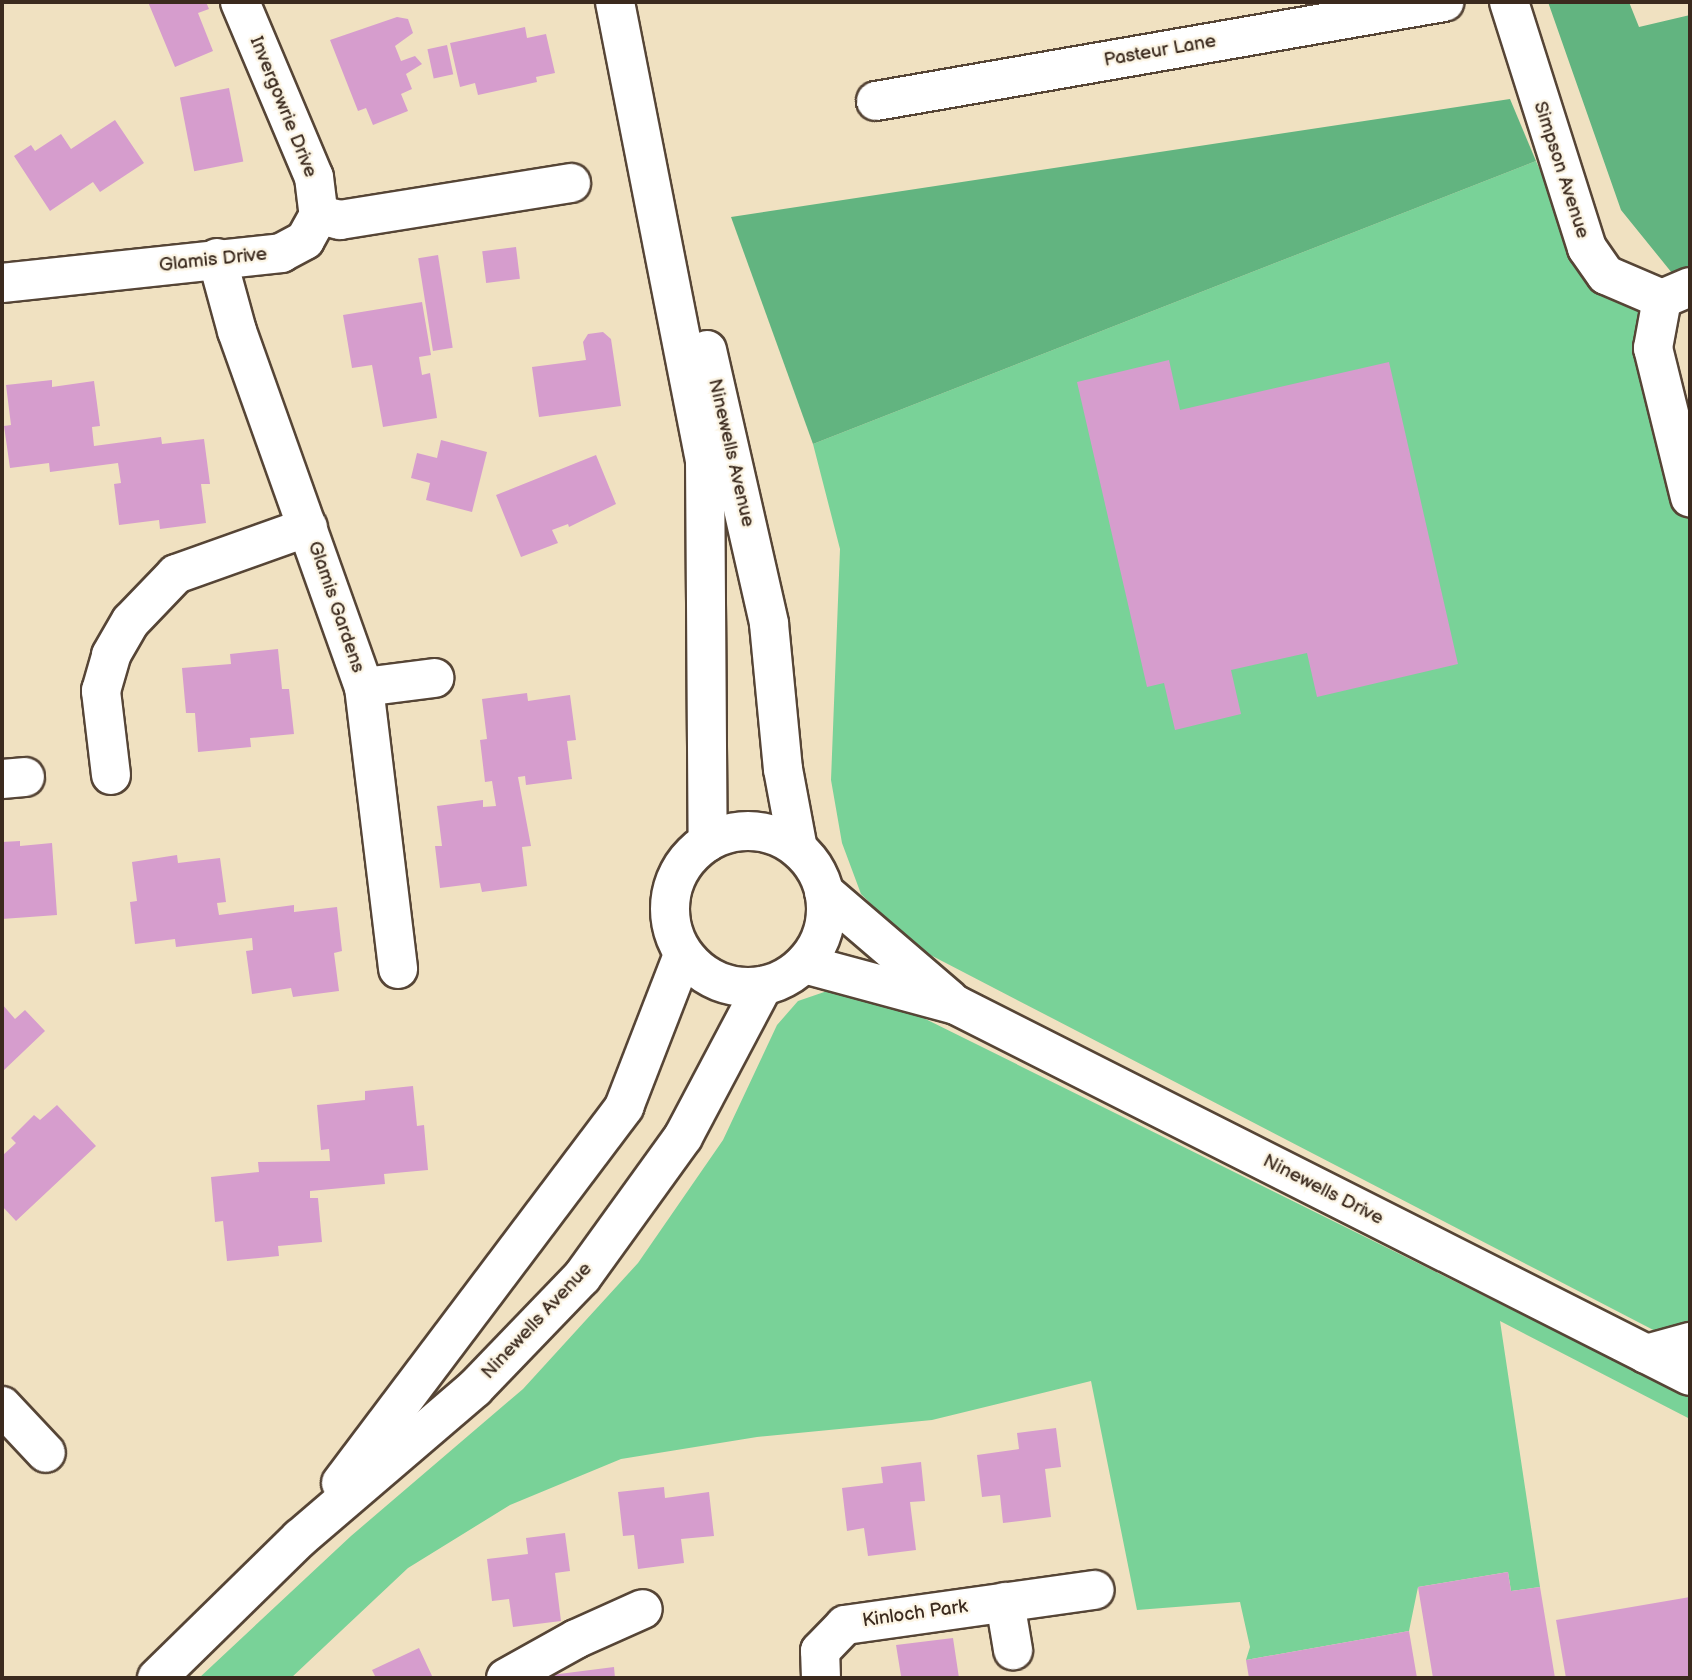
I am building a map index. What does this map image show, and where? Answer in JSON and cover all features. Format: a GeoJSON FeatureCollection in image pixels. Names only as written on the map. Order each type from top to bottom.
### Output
{"type":"FeatureCollection","features":[{"type":"Feature","properties":{"kind":"street","name":"Invergowrie Drive"},"geometry":{"type":"LineString","coordinates":[[240,2],[314,177],[319,215]]}},
{"type":"Feature","properties":{"kind":"street","name":"Ninewells Avenue"},"geometry":{"type":"LineString","coordinates":[[615,2],[629,64],[736,461],[769,624],[783,769],[798,849]]}},
{"type":"Feature","properties":{"kind":"street","name":"Pasteur Lane"},"geometry":{"type":"LineString","coordinates":[[876,101],[1444,2]]}},
{"type":"Feature","properties":{"kind":"street","name":"Simpson Avenue"},"geometry":{"type":"LineString","coordinates":[[1509,2],[1587,247],[1606,275],[1676,293]]}},
{"type":"Feature","properties":{"kind":"street","name":"Ninewells Avenue"},"geometry":{"type":"LineString","coordinates":[[629,64],[655,222],[705,459],[708,842],[730,833],[754,831],[777,837],[798,849],[814,868],[824,892],[825,918],[818,943],[804,964]]}},
{"type":"Feature","properties":{"kind":"street"},"geometry":{"type":"LineString","coordinates":[[319,215],[340,220],[571,183]]}},
{"type":"Feature","properties":{"kind":"street","name":"Glamis Drive"},"geometry":{"type":"LineString","coordinates":[[2,283],[281,253],[305,240],[319,215]]}},
{"type":"Feature","properties":{"kind":"street","name":"Glamis Gardens"},"geometry":{"type":"LineString","coordinates":[[217,258],[237,331],[364,687],[376,808],[398,969]]}},
{"type":"Feature","properties":{"kind":"street"},"geometry":{"type":"LineString","coordinates":[[1676,293],[1653,348],[1690,498]]}},
{"type":"Feature","properties":{"kind":"street"},"geometry":{"type":"LineString","coordinates":[[111,775],[101,691],[111,655],[131,621],[176,574],[308,527]]}},
{"type":"Feature","properties":{"kind":"street"},"geometry":{"type":"LineString","coordinates":[[364,687],[434,678]]}},
{"type":"Feature","properties":{"kind":"street"},"geometry":{"type":"LineString","coordinates":[[708,842],[691,856],[671,893],[674,935],[683,955],[719,982],[763,986],[785,978],[804,964]]}},
{"type":"Feature","properties":{"kind":"street","name":"Ninewells Drive"},"geometry":{"type":"LineString","coordinates":[[824,892],[956,1005]]}},
{"type":"Feature","properties":{"kind":"street","name":"Ninewells Avenue"},"geometry":{"type":"LineString","coordinates":[[300,1538],[624,1107],[683,955]]}},
{"type":"Feature","properties":{"kind":"street","name":"Ninewells Drive"},"geometry":{"type":"LineString","coordinates":[[804,964],[956,1005],[1690,1376]]}},
{"type":"Feature","properties":{"kind":"street","name":"Ninewells Avenue"},"geometry":{"type":"LineString","coordinates":[[158,1678],[300,1538],[475,1388],[582,1277],[683,1137],[763,986]]}},
{"type":"Feature","properties":{"kind":"street"},"geometry":{"type":"LineString","coordinates":[[1646,1354],[1690,1342]]}},
{"type":"Feature","properties":{"kind":"street"},"geometry":{"type":"LineString","coordinates":[[2,1406],[46,1453]]}},
{"type":"Feature","properties":{"kind":"street","name":"Kinloch Park"},"geometry":{"type":"LineString","coordinates":[[821,1678],[820,1651],[845,1625],[1095,1590]]}},
{"type":"Feature","properties":{"kind":"street"},"geometry":{"type":"LineString","coordinates":[[1005,1602],[1013,1650]]}},
{"type":"Feature","properties":{"kind":"street"},"geometry":{"type":"LineString","coordinates":[[506,1678],[554,1650],[643,1609]]}},
{"type":"Feature","properties":{"kind":"green space"},"geometry":{"type":"Polygon","coordinates":[[[1548,2],[1629,2],[1639,27],[1690,15],[1690,265],[1672,273],[1621,210],[1548,2]]]}},
{"type":"Feature","properties":{"kind":"green space"},"geometry":{"type":"Polygon","coordinates":[[[1510,99],[1536,161],[813,444],[731,217],[1510,99]]]}},
{"type":"Feature","properties":{"kind":"green space"},"geometry":{"type":"Polygon","coordinates":[[[1536,161],[1583,269],[1636,301],[1690,524],[1690,1349],[915,947],[861,894],[842,843],[831,780],[840,549],[813,444],[1536,161]]]}},
{"type":"Feature","properties":{"kind":"green space"},"geometry":{"type":"Polygon","coordinates":[[[833,989],[871,992],[1690,1398],[1690,1419],[1500,1321],[1540,1587],[1511,1591],[1508,1572],[1418,1587],[1409,1631],[1246,1660],[1250,1647],[1240,1602],[1137,1610],[1091,1381],[932,1420],[757,1437],[621,1459],[510,1505],[408,1568],[291,1678],[199,1678],[351,1536],[523,1389],[638,1263],[723,1140],[777,1025],[798,1001],[833,989]]]}},
{"type":"Feature","properties":{"kind":"building"},"geometry":{"type":"Polygon","coordinates":[[[148,2],[206,2],[209,9],[198,13],[213,51],[175,67],[148,2]]]}},
{"type":"Feature","properties":{"kind":"building"},"geometry":{"type":"Polygon","coordinates":[[[397,17],[408,19],[413,33],[395,46],[401,61],[415,56],[422,64],[406,74],[412,89],[401,94],[408,111],[373,125],[366,108],[358,111],[330,40],[397,17]]]}},
{"type":"Feature","properties":{"kind":"building"},"geometry":{"type":"Polygon","coordinates":[[[525,27],[527,38],[546,34],[555,73],[536,77],[537,82],[478,95],[475,83],[460,87],[450,43],[525,27]]]}},
{"type":"Feature","properties":{"kind":"building"},"geometry":{"type":"Polygon","coordinates":[[[447,45],[453,74],[434,79],[427,49],[447,45]]]}},
{"type":"Feature","properties":{"kind":"building"},"geometry":{"type":"Polygon","coordinates":[[[229,88],[243,162],[194,171],[180,98],[229,88]]]}},
{"type":"Feature","properties":{"kind":"building"},"geometry":{"type":"Polygon","coordinates":[[[115,120],[144,163],[100,192],[93,182],[50,211],[14,156],[31,145],[35,151],[61,134],[71,149],[115,120]]]}},
{"type":"Feature","properties":{"kind":"building"},"geometry":{"type":"Polygon","coordinates":[[[516,247],[520,279],[486,283],[482,251],[516,247]]]}},
{"type":"Feature","properties":{"kind":"building"},"geometry":{"type":"Polygon","coordinates":[[[438,255],[453,348],[433,351],[418,258],[438,255]]]}},
{"type":"Feature","properties":{"kind":"building"},"geometry":{"type":"Polygon","coordinates":[[[422,302],[431,355],[419,357],[422,375],[430,373],[437,418],[383,427],[372,365],[352,368],[343,315],[422,302]]]}},
{"type":"Feature","properties":{"kind":"building"},"geometry":{"type":"Polygon","coordinates":[[[603,332],[611,339],[621,406],[539,417],[532,367],[586,360],[583,342],[588,334],[603,332]]]}},
{"type":"Feature","properties":{"kind":"building"},"geometry":{"type":"Polygon","coordinates":[[[1169,360],[1180,410],[1389,362],[1458,664],[1317,697],[1307,653],[1231,670],[1241,714],[1175,730],[1164,683],[1147,687],[1077,382],[1169,360]]]}},
{"type":"Feature","properties":{"kind":"building"},"geometry":{"type":"Polygon","coordinates":[[[52,380],[52,387],[94,381],[100,426],[92,427],[94,446],[161,437],[162,444],[204,439],[210,484],[201,484],[206,523],[160,529],[159,520],[119,525],[114,484],[121,483],[118,463],[50,472],[49,463],[10,468],[4,426],[11,425],[6,385],[52,380]]]}},
{"type":"Feature","properties":{"kind":"building"},"geometry":{"type":"Polygon","coordinates":[[[441,440],[487,452],[472,512],[426,500],[430,483],[411,478],[417,453],[437,458],[441,440]]]}},
{"type":"Feature","properties":{"kind":"building"},"geometry":{"type":"Polygon","coordinates":[[[596,455],[616,504],[569,527],[568,524],[552,530],[558,543],[521,557],[496,495],[596,455]]]}},
{"type":"Feature","properties":{"kind":"building"},"geometry":{"type":"Polygon","coordinates":[[[278,649],[282,689],[289,689],[294,734],[250,738],[251,747],[198,752],[195,713],[186,713],[182,668],[231,664],[230,654],[278,649]]]}},
{"type":"Feature","properties":{"kind":"building"},"geometry":{"type":"Polygon","coordinates":[[[527,693],[528,701],[570,695],[576,740],[567,741],[572,779],[526,785],[525,776],[518,777],[531,846],[522,847],[527,886],[482,892],[480,883],[440,888],[435,846],[442,846],[437,806],[483,800],[483,807],[496,806],[492,781],[485,782],[480,740],[487,739],[482,699],[527,693]]]}},
{"type":"Feature","properties":{"kind":"building"},"geometry":{"type":"Polygon","coordinates":[[[20,841],[20,846],[52,843],[57,915],[2,919],[2,842],[20,841]]]}},
{"type":"Feature","properties":{"kind":"building"},"geometry":{"type":"Polygon","coordinates":[[[177,855],[178,863],[220,858],[226,902],[217,903],[219,915],[294,905],[294,912],[337,907],[342,951],[334,953],[339,991],[293,997],[291,988],[252,994],[246,951],[253,950],[252,938],[176,947],[175,939],[135,944],[130,902],[137,901],[132,862],[177,855]]]}},
{"type":"Feature","properties":{"kind":"building"},"geometry":{"type":"Polygon","coordinates":[[[2,1004],[15,1019],[25,1010],[45,1031],[2,1072],[2,1004]]]}},
{"type":"Feature","properties":{"kind":"building"},"geometry":{"type":"Polygon","coordinates":[[[413,1086],[417,1126],[424,1125],[428,1170],[384,1174],[385,1184],[310,1191],[310,1198],[318,1198],[322,1242],[278,1246],[279,1256],[227,1261],[223,1221],[215,1222],[211,1177],[259,1172],[258,1162],[330,1161],[329,1149],[321,1150],[317,1105],[365,1100],[365,1091],[413,1086]]]}},
{"type":"Feature","properties":{"kind":"building"},"geometry":{"type":"Polygon","coordinates":[[[57,1105],[96,1146],[16,1221],[2,1206],[2,1156],[16,1143],[11,1138],[34,1115],[40,1120],[57,1105]]]}},
{"type":"Feature","properties":{"kind":"building"},"geometry":{"type":"Polygon","coordinates":[[[1056,1428],[1061,1467],[1045,1469],[1051,1517],[1003,1523],[1000,1495],[982,1497],[977,1455],[1019,1449],[1017,1433],[1056,1428]]]}},
{"type":"Feature","properties":{"kind":"building"},"geometry":{"type":"Polygon","coordinates":[[[921,1462],[925,1501],[910,1502],[916,1550],[868,1556],[864,1528],[847,1531],[842,1488],[883,1483],[881,1467],[921,1462]]]}},
{"type":"Feature","properties":{"kind":"building"},"geometry":{"type":"Polygon","coordinates":[[[664,1487],[665,1498],[709,1492],[714,1536],[681,1539],[684,1563],[638,1569],[634,1535],[623,1536],[618,1492],[664,1487]]]}},
{"type":"Feature","properties":{"kind":"building"},"geometry":{"type":"Polygon","coordinates":[[[565,1533],[570,1571],[555,1573],[561,1621],[513,1627],[509,1599],[492,1601],[487,1559],[528,1554],[526,1538],[565,1533]]]}},
{"type":"Feature","properties":{"kind":"building"},"geometry":{"type":"Polygon","coordinates":[[[1508,1572],[1511,1591],[1540,1587],[1555,1678],[1433,1678],[1418,1587],[1508,1572]]]}},
{"type":"Feature","properties":{"kind":"building"},"geometry":{"type":"Polygon","coordinates":[[[1690,1597],[1690,1678],[1566,1678],[1556,1620],[1690,1597]]]}},
{"type":"Feature","properties":{"kind":"building"},"geometry":{"type":"Polygon","coordinates":[[[1409,1631],[1417,1678],[1249,1678],[1246,1660],[1409,1631]]]}},
{"type":"Feature","properties":{"kind":"building"},"geometry":{"type":"Polygon","coordinates":[[[953,1638],[959,1678],[894,1678],[901,1676],[896,1645],[953,1638]]]}},
{"type":"Feature","properties":{"kind":"building"},"geometry":{"type":"Polygon","coordinates":[[[419,1648],[433,1678],[376,1678],[372,1670],[419,1648]]]}},
{"type":"Feature","properties":{"kind":"building"},"geometry":{"type":"Polygon","coordinates":[[[614,1667],[615,1678],[551,1678],[551,1675],[614,1667]]]}}]}
